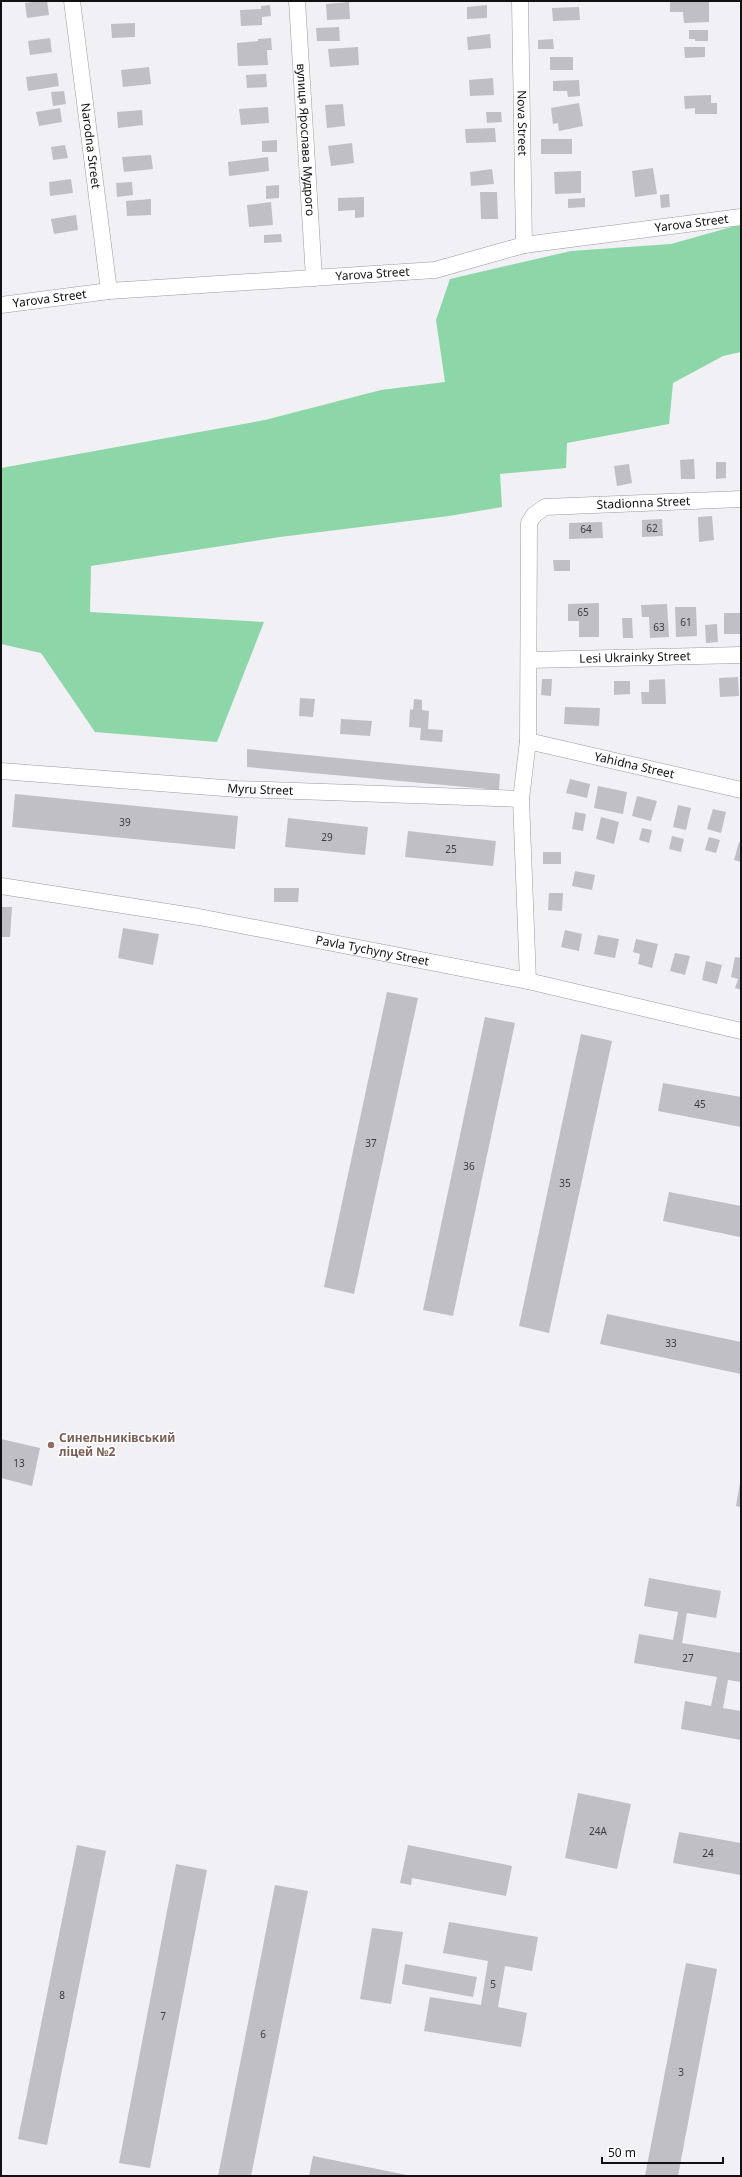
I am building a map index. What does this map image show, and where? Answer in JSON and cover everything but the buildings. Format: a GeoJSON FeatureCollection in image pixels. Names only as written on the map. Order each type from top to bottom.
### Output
{"type":"FeatureCollection","features":[{"type":"Feature","properties":{"kind":"street","name":"Narodna Street"},"geometry":{"type":"LineString","coordinates":[[72,1],[109,290]]}},
{"type":"Feature","properties":{"kind":"street","name":"вулиця Ярослава Мудрого"},"geometry":{"type":"LineString","coordinates":[[297,1],[314,278]]}},
{"type":"Feature","properties":{"kind":"street","name":"Nova Street"},"geometry":{"type":"LineString","coordinates":[[520,1],[524,246]]}},
{"type":"Feature","properties":{"kind":"street","name":"Yarova Street"},"geometry":{"type":"LineString","coordinates":[[1,305],[109,290],[434,270],[524,246],[741,217]]}},
{"type":"Feature","properties":{"kind":"street","name":"Stadionna Street"},"geometry":{"type":"LineString","coordinates":[[529,660],[529,523],[534,514],[545,507],[741,499]]}},
{"type":"Feature","properties":{"kind":"street","name":"Lesi Ukrainky Street"},"geometry":{"type":"LineString","coordinates":[[529,660],[741,655]]}},
{"type":"Feature","properties":{"kind":"street"},"geometry":{"type":"LineString","coordinates":[[528,981],[521,799],[528,741],[529,660]]}},
{"type":"Feature","properties":{"kind":"street","name":"Yahidna Street"},"geometry":{"type":"LineString","coordinates":[[528,741],[741,790]]}},
{"type":"Feature","properties":{"kind":"street","name":"Myru Street"},"geometry":{"type":"LineString","coordinates":[[1,771],[237,789],[521,799]]}},
{"type":"Feature","properties":{"kind":"street","name":"Pavla Tychyny Street"},"geometry":{"type":"LineString","coordinates":[[1,886],[199,918],[528,981],[741,1031]]}},
{"type":"Feature","properties":{"kind":"green space"},"geometry":{"type":"Polygon","coordinates":[[[735,226],[741,226],[741,352],[723,356],[673,383],[669,424],[567,443],[566,468],[500,474],[502,507],[449,516],[280,537],[91,566],[90,612],[264,622],[217,742],[95,732],[41,653],[1,644],[1,468],[265,420],[381,390],[445,382],[436,320],[450,279],[571,251],[671,244],[735,226]]]}},
{"type":"Feature","properties":{"kind":"place","name":"Синельниківський ліцей №2"},"geometry":{"type":"Point","coordinates":[51,1445]}}]}
